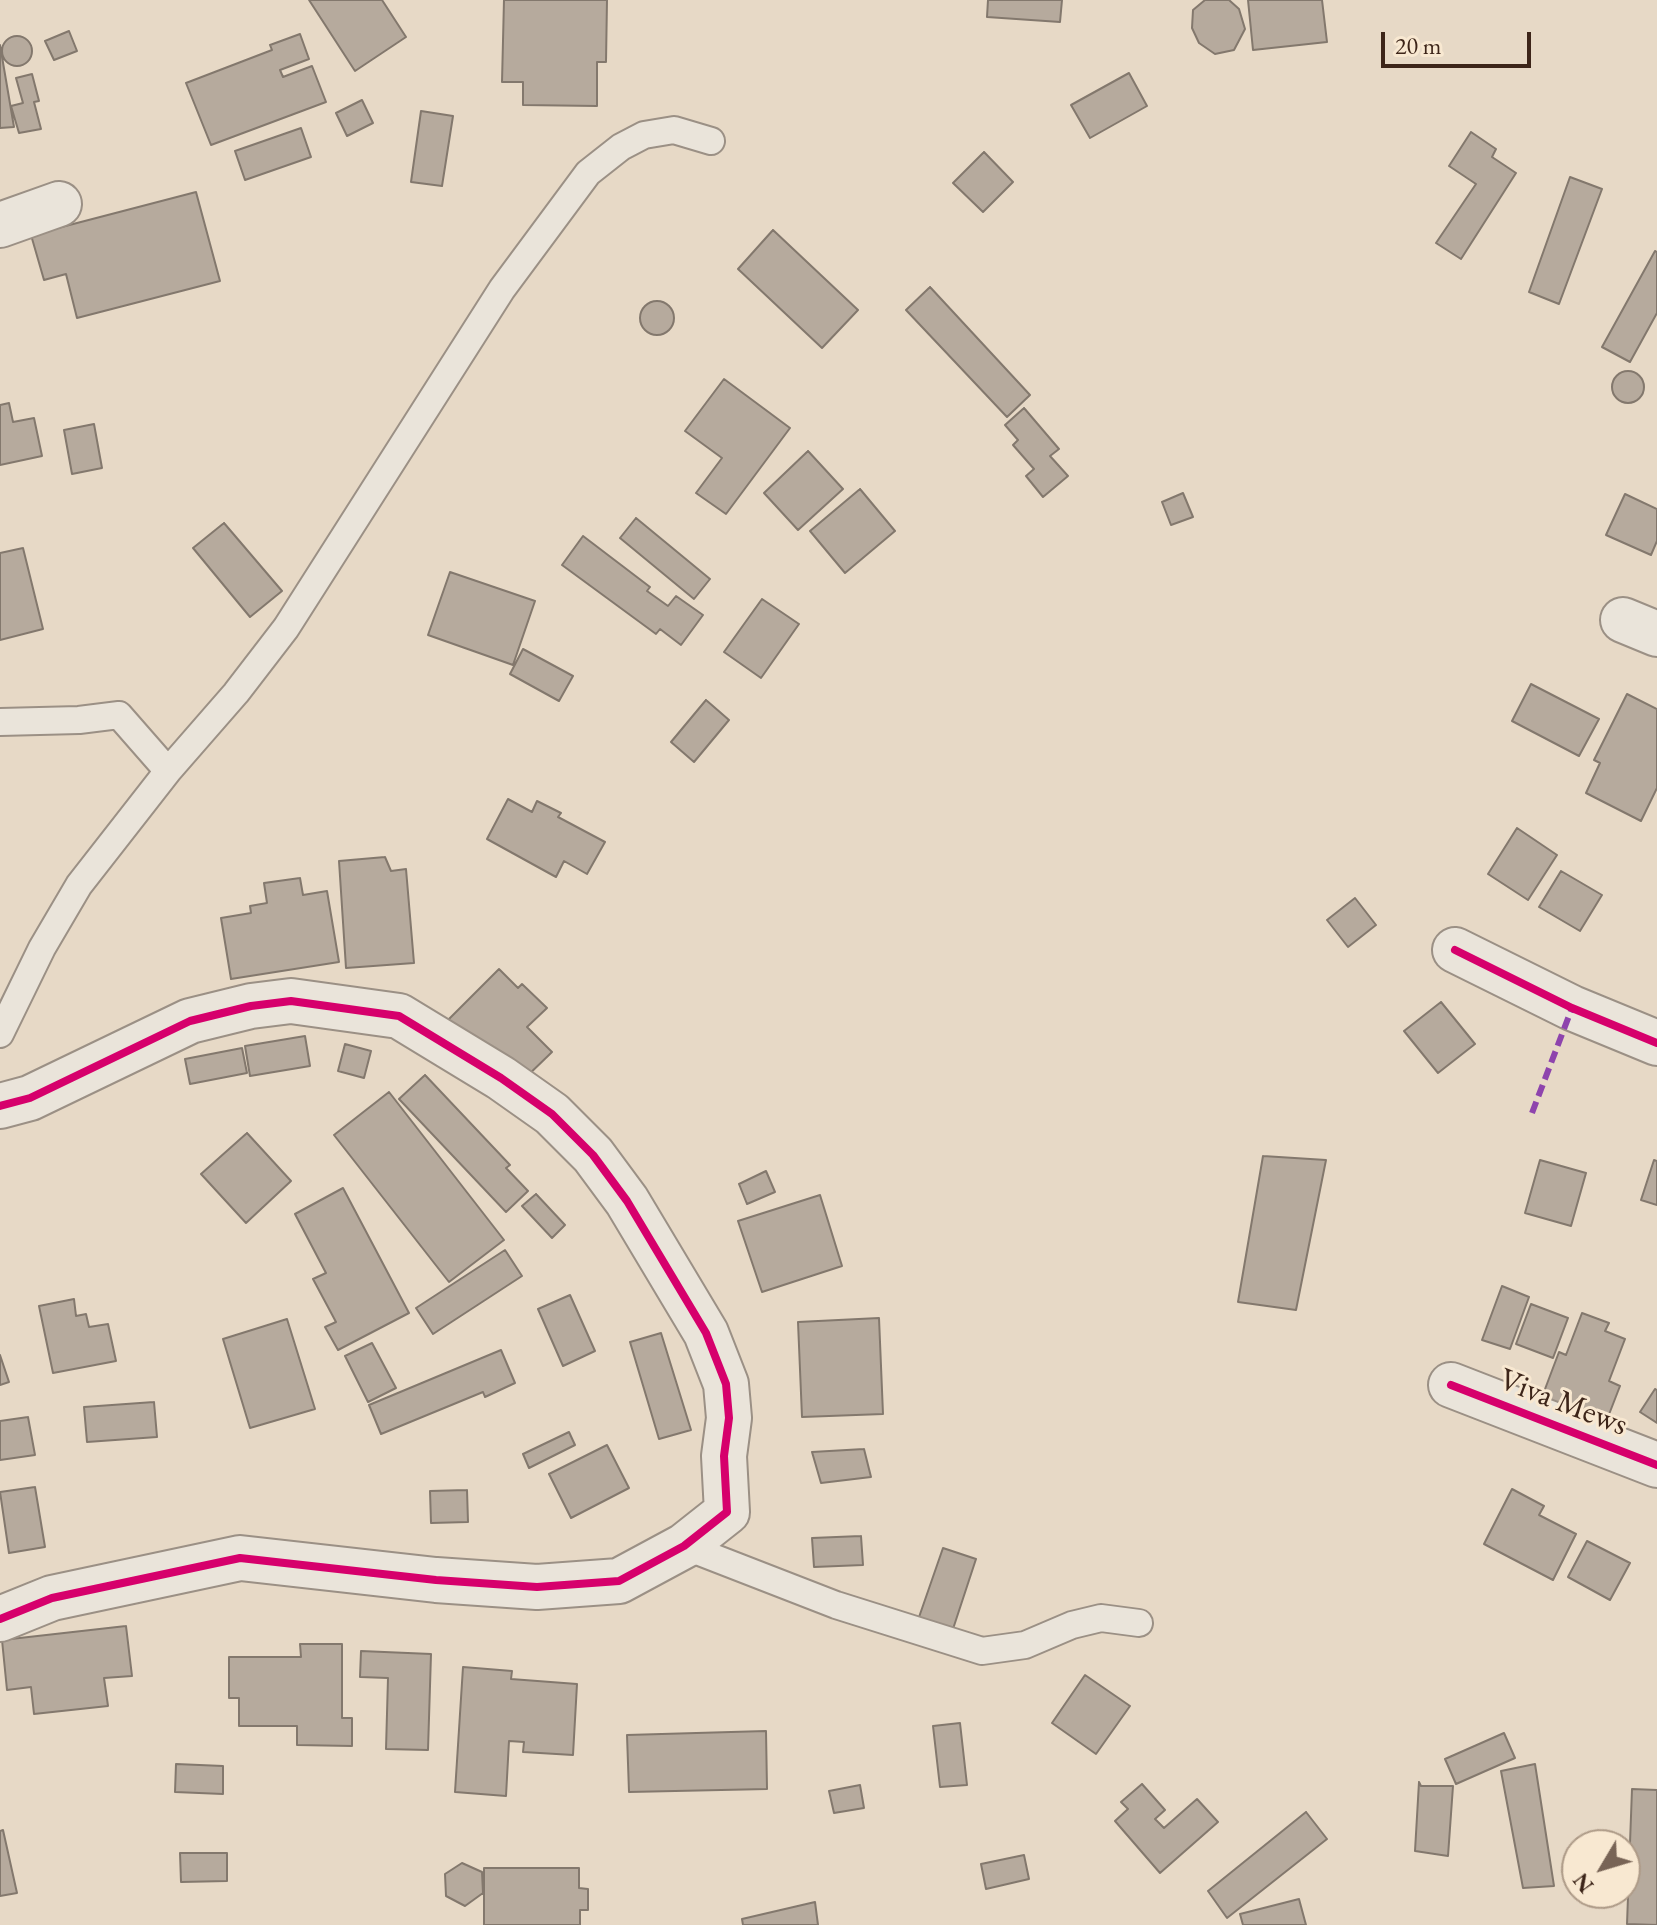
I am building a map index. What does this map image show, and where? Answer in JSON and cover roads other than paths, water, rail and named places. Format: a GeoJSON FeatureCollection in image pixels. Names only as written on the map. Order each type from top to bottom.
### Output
{"type":"FeatureCollection","features":[{"type":"Feature","properties":{"kind":"street"},"geometry":{"type":"LineString","coordinates":[[0,225],[59,204]]}},
{"type":"Feature","properties":{"kind":"street"},"geometry":{"type":"LineString","coordinates":[[1455,950],[1572,1008],[1657,1043]]}},
{"type":"Feature","properties":{"kind":"street"},"geometry":{"type":"LineString","coordinates":[[0,1106],[30,1098],[190,1021],[251,1006],[291,1001],[399,1016],[501,1078],[552,1114],[593,1155],[627,1201],[706,1333],[726,1384],[729,1418],[724,1456],[727,1512],[684,1546],[619,1581],[537,1587],[436,1580],[240,1558],[52,1598],[0,1619]]}},
{"type":"Feature","properties":{"kind":"street","name":"Viva Mews"},"geometry":{"type":"LineString","coordinates":[[1451,1385],[1657,1465]]}},
{"type":"Feature","properties":{"kind":"lane"},"geometry":{"type":"LineString","coordinates":[[0,1034],[42,948],[79,885],[286,628],[486,313],[588,173],[621,147],[644,135],[674,130],[711,141]]}},
{"type":"Feature","properties":{"kind":"lane"},"geometry":{"type":"LineString","coordinates":[[0,722],[79,720],[119,715],[168,771]]}},
{"type":"Feature","properties":{"kind":"lane"},"geometry":{"type":"LineString","coordinates":[[684,1546],[836,1605],[982,1651],[1025,1645],[1072,1625],[1101,1618],[1139,1623]]}}]}
